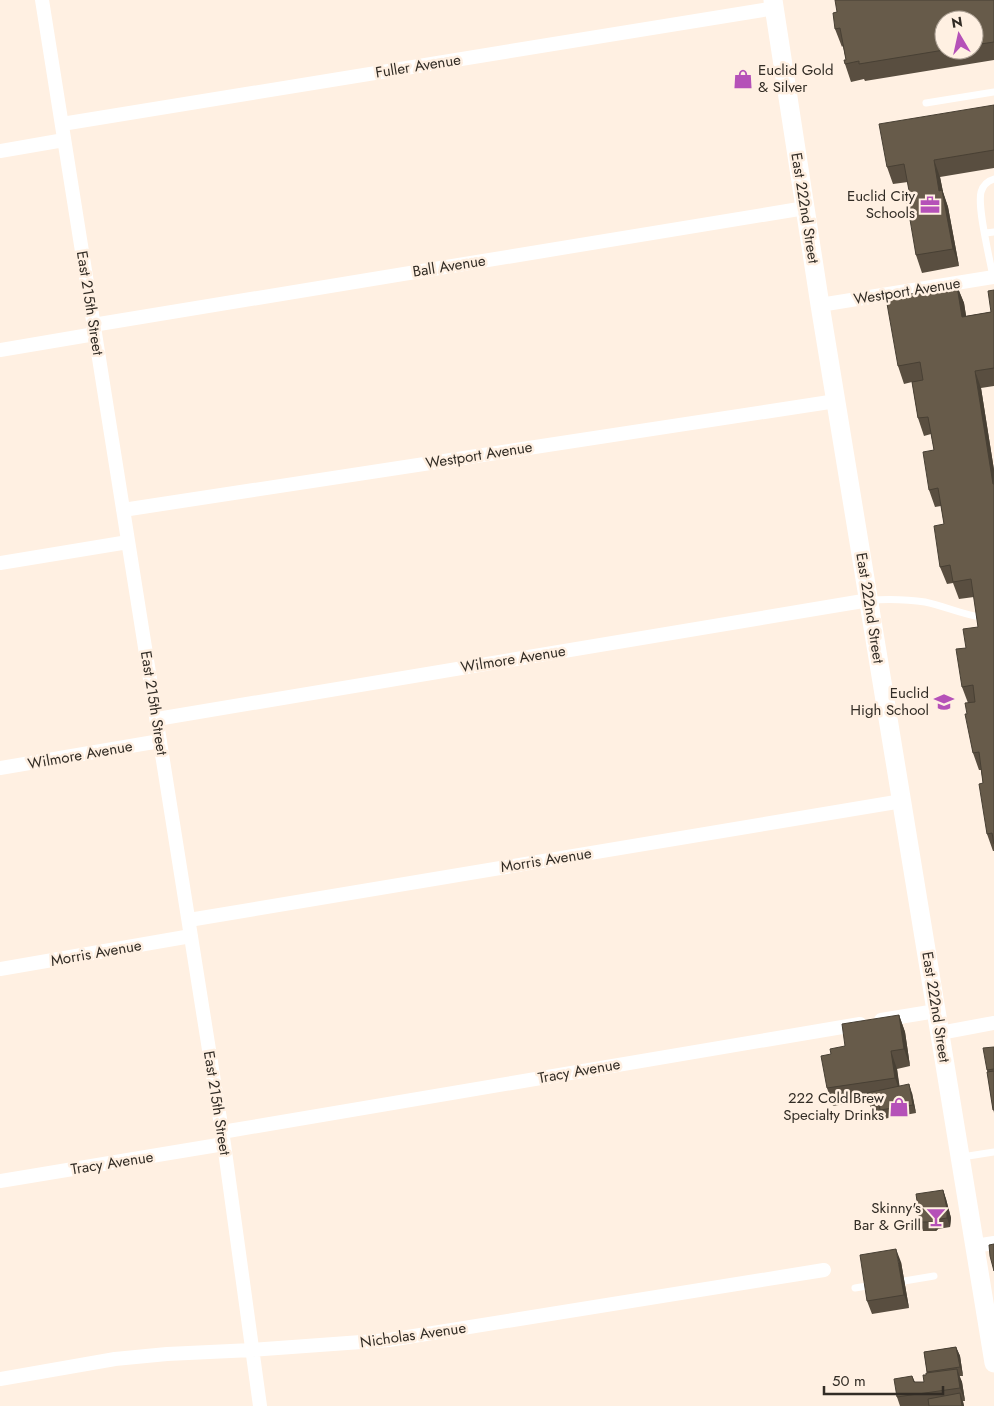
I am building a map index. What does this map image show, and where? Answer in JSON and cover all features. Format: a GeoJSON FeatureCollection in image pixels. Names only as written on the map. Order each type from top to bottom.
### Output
{"type":"FeatureCollection","features":[{"type":"Feature","properties":{"kind":"street","name":"East 215th Street"},"geometry":{"type":"LineString","coordinates":[[42,0],[223,1138],[260,1406]]}},
{"type":"Feature","properties":{"kind":"street","name":"Fuller Avenue"},"geometry":{"type":"LineString","coordinates":[[62,124],[774,4]]}},
{"type":"Feature","properties":{"kind":"street","name":"East 222nd Street"},"geometry":{"type":"LineString","coordinates":[[774,4],[820,305],[994,1363]]}},
{"type":"Feature","properties":{"kind":"street"},"geometry":{"type":"LineString","coordinates":[[0,151],[64,140]]}},
{"type":"Feature","properties":{"kind":"street","name":"Ball Avenue"},"geometry":{"type":"LineString","coordinates":[[0,350],[94,329],[805,208]]}},
{"type":"Feature","properties":{"kind":"street","name":"Westport Avenue"},"geometry":{"type":"LineString","coordinates":[[820,305],[994,277]]}},
{"type":"Feature","properties":{"kind":"street","name":"Westport Avenue"},"geometry":{"type":"LineString","coordinates":[[123,510],[836,401]]}},
{"type":"Feature","properties":{"kind":"street"},"geometry":{"type":"LineString","coordinates":[[0,563],[128,542]]}},
{"type":"Feature","properties":{"kind":"street","name":"Wilmore Avenue"},"geometry":{"type":"LineString","coordinates":[[157,718],[869,600]]}},
{"type":"Feature","properties":{"kind":"street","name":"Wilmore Avenue"},"geometry":{"type":"LineString","coordinates":[[0,768],[160,741]]}},
{"type":"Feature","properties":{"kind":"street","name":"Morris Avenue"},"geometry":{"type":"LineString","coordinates":[[189,920],[902,801]]}},
{"type":"Feature","properties":{"kind":"street","name":"Morris Avenue"},"geometry":{"type":"LineString","coordinates":[[0,969],[191,936]]}},
{"type":"Feature","properties":{"kind":"street","name":"Tracy Avenue"},"geometry":{"type":"LineString","coordinates":[[0,1181],[223,1138],[936,1011]]}},
{"type":"Feature","properties":{"kind":"street"},"geometry":{"type":"LineString","coordinates":[[940,1033],[994,1023]]}},
{"type":"Feature","properties":{"kind":"street"},"geometry":{"type":"LineString","coordinates":[[976,1246],[994,1243]]}},
{"type":"Feature","properties":{"kind":"street","name":"Nicholas Avenue"},"geometry":{"type":"LineString","coordinates":[[0,1379],[115,1359],[390,1340],[824,1270]]}},
{"type":"Feature","properties":{"kind":"lane"},"geometry":{"type":"LineString","coordinates":[[926,103],[994,92]]}},
{"type":"Feature","properties":{"kind":"lane"},"geometry":{"type":"LineString","coordinates":[[994,179],[987,182],[981,194],[980,202],[994,277]]}},
{"type":"Feature","properties":{"kind":"lane"},"geometry":{"type":"LineString","coordinates":[[986,233],[994,232]]}},
{"type":"Feature","properties":{"kind":"lane"},"geometry":{"type":"LineString","coordinates":[[869,600],[891,599],[926,602],[967,615],[980,616]]}},
{"type":"Feature","properties":{"kind":"lane"},"geometry":{"type":"LineString","coordinates":[[960,1157],[994,1152]]}},
{"type":"Feature","properties":{"kind":"lane"},"geometry":{"type":"LineString","coordinates":[[904,1281],[934,1276]]}},
{"type":"Feature","properties":{"kind":"lane"},"geometry":{"type":"LineString","coordinates":[[855,1288],[868,1286]]}},
{"type":"Feature","properties":{"kind":"building"},"geometry":{"type":"Polygon","coordinates":[[[835,0],[994,0],[994,42],[984,44],[984,10],[934,10],[934,52],[859,64],[859,61],[845,64],[844,60],[846,60],[840,28],[835,29],[833,13],[837,12],[835,0]]]}},
{"type":"Feature","properties":{"kind":"building"},"geometry":{"type":"Polygon","coordinates":[[[994,105],[994,150],[934,160],[939,191],[942,190],[953,249],[916,255],[906,196],[910,196],[904,164],[887,167],[879,124],[994,105]]]}},
{"type":"Feature","properties":{"kind":"building"},"geometry":{"type":"Polygon","coordinates":[[[957,286],[962,317],[991,312],[988,291],[994,290],[994,368],[975,371],[994,484],[994,844],[992,833],[987,834],[979,784],[983,783],[979,752],[973,753],[965,714],[967,714],[965,703],[975,702],[973,685],[962,687],[956,649],[966,648],[963,629],[978,627],[971,579],[953,582],[950,565],[940,567],[934,526],[944,524],[938,488],[929,490],[923,452],[934,450],[928,417],[918,418],[912,382],[923,380],[920,362],[898,366],[886,298],[957,286]]]}},
{"type":"Feature","properties":{"kind":"building"},"geometry":{"type":"Polygon","coordinates":[[[899,1015],[904,1049],[891,1051],[895,1078],[827,1088],[821,1056],[831,1054],[830,1049],[845,1046],[842,1024],[899,1015]]]}},
{"type":"Feature","properties":{"kind":"building"},"geometry":{"type":"Polygon","coordinates":[[[994,1047],[994,1069],[987,1070],[983,1048],[994,1047]]]}},
{"type":"Feature","properties":{"kind":"building"},"geometry":{"type":"Polygon","coordinates":[[[994,1071],[994,1110],[993,1110],[987,1072],[994,1071]]]}},
{"type":"Feature","properties":{"kind":"building"},"geometry":{"type":"Polygon","coordinates":[[[909,1084],[913,1105],[880,1110],[879,1102],[869,1103],[867,1093],[909,1084]]]}},
{"type":"Feature","properties":{"kind":"building"},"geometry":{"type":"Polygon","coordinates":[[[943,1190],[947,1218],[933,1222],[920,1222],[916,1194],[943,1190]]]}},
{"type":"Feature","properties":{"kind":"building"},"geometry":{"type":"Polygon","coordinates":[[[994,1244],[994,1271],[989,1245],[994,1244]]]}},
{"type":"Feature","properties":{"kind":"building"},"geometry":{"type":"Polygon","coordinates":[[[896,1249],[904,1295],[867,1301],[860,1255],[896,1249]]]}},
{"type":"Feature","properties":{"kind":"building"},"geometry":{"type":"Polygon","coordinates":[[[956,1347],[960,1367],[927,1372],[924,1352],[956,1347]]]}},
{"type":"Feature","properties":{"kind":"building"},"geometry":{"type":"Polygon","coordinates":[[[957,1369],[960,1388],[897,1397],[894,1379],[912,1376],[914,1382],[924,1382],[923,1375],[926,1375],[926,1373],[957,1369]]]}},
{"type":"Feature","properties":{"kind":"building"},"geometry":{"type":"Polygon","coordinates":[[[960,1393],[962,1406],[929,1406],[928,1399],[960,1393]]]}},
{"type":"Feature","properties":{"kind":"place","name":"Euclid Gold & Silver"},"geometry":{"type":"Point","coordinates":[743,79]}},
{"type":"Feature","properties":{"kind":"place","name":"Euclid City Schools"},"geometry":{"type":"Point","coordinates":[930,205]}},
{"type":"Feature","properties":{"kind":"place","name":"Euclid High School"},"geometry":{"type":"Point","coordinates":[944,702]}},
{"type":"Feature","properties":{"kind":"place","name":"222 Cold Brew Specialty Drinks"},"geometry":{"type":"Point","coordinates":[899,1107]}},
{"type":"Feature","properties":{"kind":"place","name":"Skinny's Bar & Grill"},"geometry":{"type":"Point","coordinates":[936,1217]}}]}
